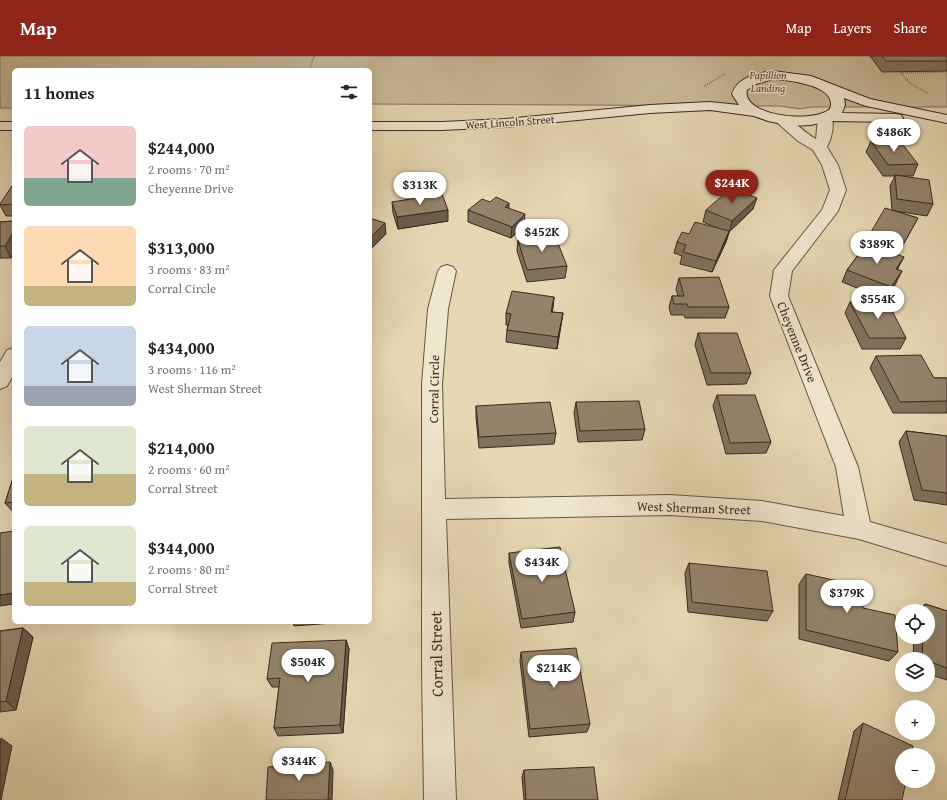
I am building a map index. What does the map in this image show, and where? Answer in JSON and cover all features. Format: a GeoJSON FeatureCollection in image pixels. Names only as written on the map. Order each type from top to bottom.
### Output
{"type":"FeatureCollection","features":[{"type":"Feature","properties":{"kind":"street"},"geometry":{"type":"LineString","coordinates":[[729,90],[742,86],[754,78],[773,75],[795,77],[866,102],[947,119]]}},
{"type":"Feature","properties":{"kind":"street"},"geometry":{"type":"LineString","coordinates":[[742,86],[740,96],[744,101],[758,112],[780,119],[804,121],[826,118],[947,119]]}},
{"type":"Feature","properties":{"kind":"street"},"geometry":{"type":"LineString","coordinates":[[819,147],[824,139],[826,118],[837,109],[839,104],[837,98],[826,87]]}},
{"type":"Feature","properties":{"kind":"street","name":"West Lincoln Street"},"geometry":{"type":"LineString","coordinates":[[650,109],[716,94]]}},
{"type":"Feature","properties":{"kind":"street","name":"West Lincoln Street"},"geometry":{"type":"LineString","coordinates":[[372,126],[442,126],[505,123],[650,109],[710,106],[758,112]]}},
{"type":"Feature","properties":{"kind":"street","name":"Cheyenne Drive"},"geometry":{"type":"LineString","coordinates":[[780,119],[803,138],[819,147],[830,165],[838,190],[830,211],[783,270],[779,296],[847,467],[859,529]]}},
{"type":"Feature","properties":{"kind":"street"},"geometry":{"type":"LineString","coordinates":[[0,126],[12,126]]}},
{"type":"Feature","properties":{"kind":"street","name":"Corral Circle"},"geometry":{"type":"LineString","coordinates":[[435,508],[432,384],[438,309],[447,271]]}},
{"type":"Feature","properties":{"kind":"street"},"geometry":{"type":"LineString","coordinates":[[0,381],[12,359]]}},
{"type":"Feature","properties":{"kind":"street","name":"West Sherman Street"},"geometry":{"type":"LineString","coordinates":[[435,508],[670,505],[762,511],[859,529],[947,555]]}},
{"type":"Feature","properties":{"kind":"street","name":"Corral Street"},"geometry":{"type":"LineString","coordinates":[[435,508],[436,669],[440,800]]}},
{"type":"Feature","properties":{"kind":"path"},"geometry":{"type":"LineString","coordinates":[[310,68],[314,56]]}},
{"type":"Feature","properties":{"kind":"path"},"geometry":{"type":"LineString","coordinates":[[933,96],[915,87],[900,72],[947,72]]}},
{"type":"Feature","properties":{"kind":"green space","name":"Papillion Landing"},"geometry":{"type":"Polygon","coordinates":[[[0,56],[947,56],[947,107],[811,107],[800,109],[780,106],[372,104],[372,68],[12,68],[12,108],[0,108],[0,56]]]}},
{"type":"Feature","properties":{"kind":"building"},"geometry":{"type":"Polygon","coordinates":[[[882,56],[947,56],[947,61],[886,61],[882,56]]]}},
{"type":"Feature","properties":{"kind":"building"},"geometry":{"type":"Polygon","coordinates":[[[899,140],[918,164],[888,165],[871,141],[899,140]]]}},
{"type":"Feature","properties":{"kind":"building"},"geometry":{"type":"Polygon","coordinates":[[[895,175],[929,180],[933,204],[897,199],[895,175]]]}},
{"type":"Feature","properties":{"kind":"building"},"geometry":{"type":"Polygon","coordinates":[[[12,186],[12,204],[0,204],[12,186]]]}},
{"type":"Feature","properties":{"kind":"building"},"geometry":{"type":"Polygon","coordinates":[[[731,188],[757,198],[732,221],[706,210],[731,188]]]}},
{"type":"Feature","properties":{"kind":"building"},"geometry":{"type":"Polygon","coordinates":[[[442,194],[448,210],[397,217],[392,202],[442,194]]]}},
{"type":"Feature","properties":{"kind":"building"},"geometry":{"type":"Polygon","coordinates":[[[496,197],[509,203],[505,207],[525,214],[512,227],[468,210],[482,199],[490,202],[496,197]]]}},
{"type":"Feature","properties":{"kind":"building"},"geometry":{"type":"Polygon","coordinates":[[[885,208],[918,218],[904,243],[871,232],[885,208]]]}},
{"type":"Feature","properties":{"kind":"building"},"geometry":{"type":"Polygon","coordinates":[[[372,219],[385,223],[372,236],[372,219]]]}},
{"type":"Feature","properties":{"kind":"building"},"geometry":{"type":"Polygon","coordinates":[[[12,221],[12,234],[5,246],[0,246],[0,222],[12,221]]]}},
{"type":"Feature","properties":{"kind":"building"},"geometry":{"type":"Polygon","coordinates":[[[695,222],[729,231],[716,261],[683,252],[686,245],[677,242],[682,232],[689,234],[695,222]]]}},
{"type":"Feature","properties":{"kind":"building"},"geometry":{"type":"Polygon","coordinates":[[[555,236],[567,266],[527,270],[518,240],[555,236]]]}},
{"type":"Feature","properties":{"kind":"building"},"geometry":{"type":"Polygon","coordinates":[[[867,243],[904,257],[896,269],[902,271],[891,287],[847,270],[867,243]]]}},
{"type":"Feature","properties":{"kind":"building"},"geometry":{"type":"Polygon","coordinates":[[[719,277],[729,307],[688,307],[687,304],[674,304],[672,296],[684,296],[679,278],[719,277]]]}},
{"type":"Feature","properties":{"kind":"building"},"geometry":{"type":"Polygon","coordinates":[[[512,291],[554,297],[551,312],[563,313],[558,337],[507,330],[511,314],[506,313],[512,291]]]}},
{"type":"Feature","properties":{"kind":"building"},"geometry":{"type":"Polygon","coordinates":[[[887,301],[906,338],[869,338],[850,302],[887,301]]]}},
{"type":"Feature","properties":{"kind":"building"},"geometry":{"type":"Polygon","coordinates":[[[698,333],[737,333],[751,373],[711,373],[698,333]]]}},
{"type":"Feature","properties":{"kind":"building"},"geometry":{"type":"Polygon","coordinates":[[[921,355],[934,378],[947,378],[947,401],[900,402],[876,356],[921,355]]]}},
{"type":"Feature","properties":{"kind":"building"},"geometry":{"type":"Polygon","coordinates":[[[717,395],[755,395],[771,442],[730,443],[717,395]]]}},
{"type":"Feature","properties":{"kind":"building"},"geometry":{"type":"Polygon","coordinates":[[[639,401],[645,429],[580,431],[576,402],[639,401]]]}},
{"type":"Feature","properties":{"kind":"building"},"geometry":{"type":"Polygon","coordinates":[[[550,402],[556,433],[479,437],[476,406],[550,402]]]}},
{"type":"Feature","properties":{"kind":"building"},"geometry":{"type":"Polygon","coordinates":[[[906,431],[947,436],[947,493],[922,490],[906,431]]]}},
{"type":"Feature","properties":{"kind":"building"},"geometry":{"type":"Polygon","coordinates":[[[12,481],[12,502],[5,503],[12,481]]]}},
{"type":"Feature","properties":{"kind":"building"},"geometry":{"type":"Polygon","coordinates":[[[12,531],[12,593],[0,595],[0,533],[12,531]]]}},
{"type":"Feature","properties":{"kind":"building"},"geometry":{"type":"Polygon","coordinates":[[[560,547],[575,612],[522,619],[509,553],[560,547]]]}},
{"type":"Feature","properties":{"kind":"building"},"geometry":{"type":"Polygon","coordinates":[[[689,563],[767,571],[773,611],[692,602],[689,563]]]}},
{"type":"Feature","properties":{"kind":"building"},"geometry":{"type":"Polygon","coordinates":[[[806,574],[861,586],[863,608],[895,615],[895,644],[897,644],[898,652],[806,630],[806,574]]]}},
{"type":"Feature","properties":{"kind":"building"},"geometry":{"type":"Polygon","coordinates":[[[935,607],[947,611],[947,668],[935,664],[935,652],[922,652],[923,644],[935,644],[935,607]]]}},
{"type":"Feature","properties":{"kind":"building"},"geometry":{"type":"Polygon","coordinates":[[[23,628],[6,701],[0,702],[0,631],[23,628]]]}},
{"type":"Feature","properties":{"kind":"building"},"geometry":{"type":"Polygon","coordinates":[[[346,640],[340,725],[274,728],[280,678],[267,679],[272,643],[346,640]]]}},
{"type":"Feature","properties":{"kind":"building"},"geometry":{"type":"Polygon","coordinates":[[[576,648],[590,724],[530,729],[521,652],[576,648]]]}},
{"type":"Feature","properties":{"kind":"building"},"geometry":{"type":"Polygon","coordinates":[[[863,723],[895,738],[895,740],[900,740],[913,746],[913,748],[895,748],[895,788],[905,788],[902,800],[845,800],[863,723]]]}},
{"type":"Feature","properties":{"kind":"building"},"geometry":{"type":"Polygon","coordinates":[[[330,762],[328,800],[266,800],[268,767],[330,762]]]}},
{"type":"Feature","properties":{"kind":"building"},"geometry":{"type":"Polygon","coordinates":[[[594,767],[598,800],[526,800],[524,770],[594,767]]]}}]}
